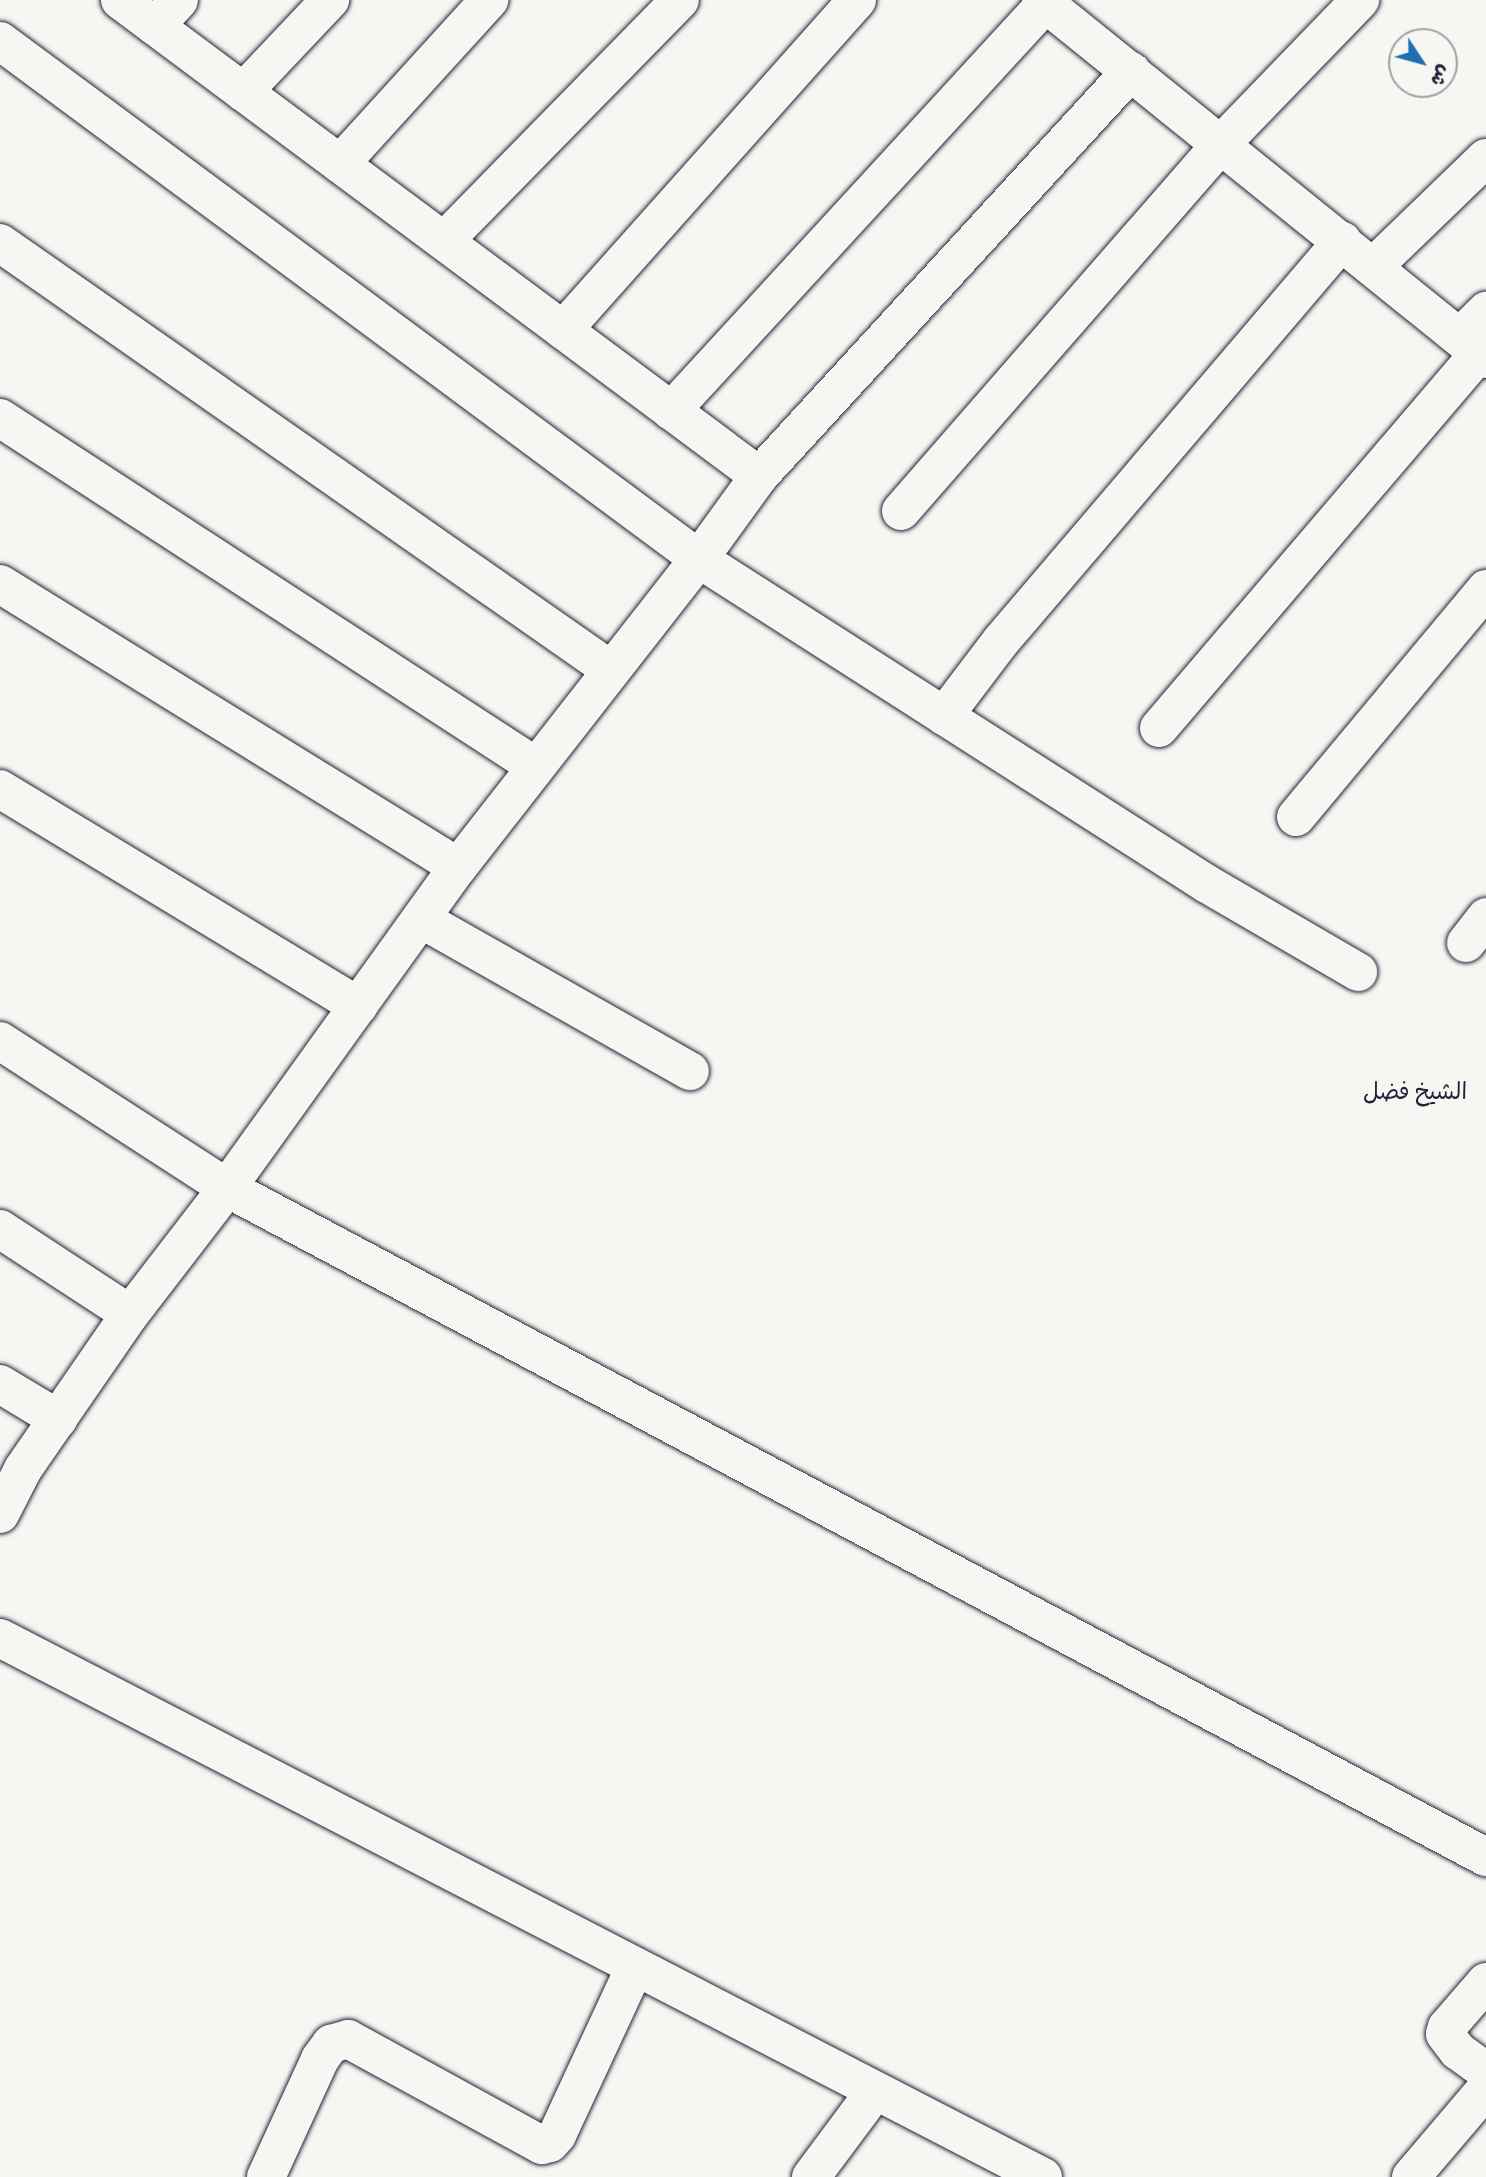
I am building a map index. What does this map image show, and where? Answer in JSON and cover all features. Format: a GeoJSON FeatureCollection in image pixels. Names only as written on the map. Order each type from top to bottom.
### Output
{"type":"FeatureCollection","features":[{"type":"Feature","properties":{"kind":"street"},"geometry":{"type":"LineString","coordinates":[[120,0],[167,13],[243,92],[759,476]]}},
{"type":"Feature","properties":{"kind":"street"},"geometry":{"type":"LineString","coordinates":[[243,92],[330,0]]}},
{"type":"Feature","properties":{"kind":"street"},"geometry":{"type":"LineString","coordinates":[[340,164],[489,0]]}},
{"type":"Feature","properties":{"kind":"street"},"geometry":{"type":"LineString","coordinates":[[444,241],[680,0]]}},
{"type":"Feature","properties":{"kind":"street"},"geometry":{"type":"LineString","coordinates":[[563,330],[857,0]]}},
{"type":"Feature","properties":{"kind":"street"},"geometry":{"type":"LineString","coordinates":[[901,510],[1222,143],[1360,0]]}},
{"type":"Feature","properties":{"kind":"street"},"geometry":{"type":"LineString","coordinates":[[671,411],[1043,2],[1222,143],[1373,267],[1478,340],[1159,728]]}},
{"type":"Feature","properties":{"kind":"street"},"geometry":{"type":"LineString","coordinates":[[0,41],[699,559],[1207,884],[1358,972]]}},
{"type":"Feature","properties":{"kind":"street"},"geometry":{"type":"LineString","coordinates":[[0,1514],[23,1469],[130,1314],[228,1188],[458,867],[699,559],[759,476],[1131,71]]}},
{"type":"Feature","properties":{"kind":"street"},"geometry":{"type":"LineString","coordinates":[[1373,267],[1486,158]]}},
{"type":"Feature","properties":{"kind":"street"},"geometry":{"type":"LineString","coordinates":[[944,716],[1001,641],[1342,241]]}},
{"type":"Feature","properties":{"kind":"street"},"geometry":{"type":"LineString","coordinates":[[0,243],[611,670]]}},
{"type":"Feature","properties":{"kind":"street"},"geometry":{"type":"LineString","coordinates":[[0,418],[535,766]]}},
{"type":"Feature","properties":{"kind":"street"},"geometry":{"type":"LineString","coordinates":[[0,584],[458,867]]}},
{"type":"Feature","properties":{"kind":"street"},"geometry":{"type":"LineString","coordinates":[[1296,817],[1486,589]]}},
{"type":"Feature","properties":{"kind":"street"},"geometry":{"type":"LineString","coordinates":[[0,789],[359,1006]]}},
{"type":"Feature","properties":{"kind":"street"},"geometry":{"type":"LineString","coordinates":[[421,919],[690,1071]]}},
{"type":"Feature","properties":{"kind":"street"},"geometry":{"type":"LineString","coordinates":[[0,1041],[228,1188],[1486,1857]]}},
{"type":"Feature","properties":{"kind":"street"},"geometry":{"type":"LineString","coordinates":[[0,1229],[130,1314]]}},
{"type":"Feature","properties":{"kind":"street"},"geometry":{"type":"LineString","coordinates":[[0,1384],[58,1419]]}},
{"type":"Feature","properties":{"kind":"street"},"geometry":{"type":"LineString","coordinates":[[0,1638],[1043,2177]]}},
{"type":"Feature","properties":{"kind":"street"},"geometry":{"type":"LineString","coordinates":[[265,2177],[320,2059],[331,2044],[348,2039],[542,2145],[550,2143],[557,2135],[635,1967]]}},
{"type":"Feature","properties":{"kind":"street"},"geometry":{"type":"LineString","coordinates":[[1486,1982],[1447,2026],[1445,2034],[1458,2051],[1486,2071]]}},
{"type":"Feature","properties":{"kind":"street"},"geometry":{"type":"LineString","coordinates":[[1411,2177],[1486,2089]]}},
{"type":"Feature","properties":{"kind":"street"},"geometry":{"type":"LineString","coordinates":[[811,2177],[875,2091]]}},
{"type":"Feature","properties":{"kind":"district","name":"الشيخ فضل"},"geometry":{"type":"Point","coordinates":[1415,1095]}}]}
